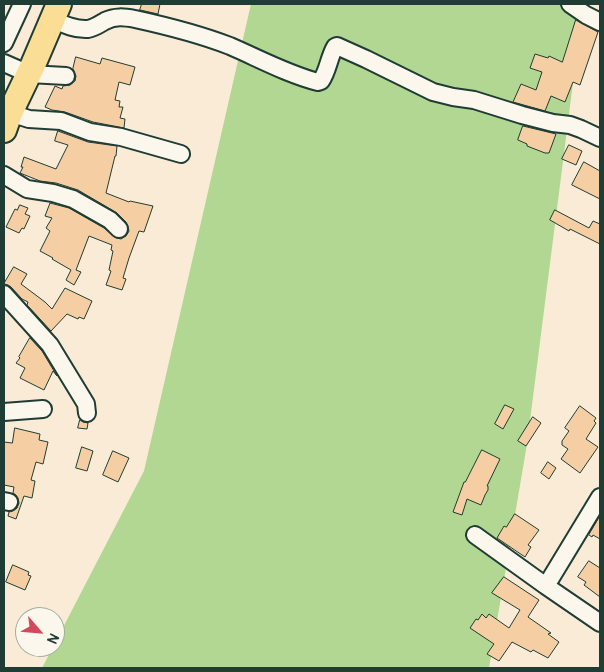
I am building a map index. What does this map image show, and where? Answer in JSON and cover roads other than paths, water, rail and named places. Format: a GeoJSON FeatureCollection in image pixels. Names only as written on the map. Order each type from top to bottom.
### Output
{"type":"FeatureCollection","features":[{"type":"Feature","properties":{"kind":"highway"},"geometry":{"type":"LineString","coordinates":[[7,122],[55,12]]}},
{"type":"Feature","properties":{"kind":"street"},"geometry":{"type":"LineString","coordinates":[[4,44],[22,4]]}},
{"type":"Feature","properties":{"kind":"street"},"geometry":{"type":"LineString","coordinates":[[570,4],[593,14]]}},
{"type":"Feature","properties":{"kind":"street"},"geometry":{"type":"LineString","coordinates":[[55,12],[74,28],[90,29],[115,17],[123,17],[177,29],[211,39],[281,69],[318,82],[324,76],[333,51],[338,46],[432,92],[453,98],[474,100],[548,122],[570,125],[600,138]]}},
{"type":"Feature","properties":{"kind":"street"},"geometry":{"type":"LineString","coordinates":[[4,63],[29,74],[66,76]]}},
{"type":"Feature","properties":{"kind":"street"},"geometry":{"type":"LineString","coordinates":[[7,122],[28,119],[61,121],[90,132],[121,137],[181,154]]}},
{"type":"Feature","properties":{"kind":"street"},"geometry":{"type":"LineString","coordinates":[[581,129],[600,123]]}},
{"type":"Feature","properties":{"kind":"street"},"geometry":{"type":"LineString","coordinates":[[4,175],[27,189],[74,199],[110,220],[119,229]]}},
{"type":"Feature","properties":{"kind":"street"},"geometry":{"type":"LineString","coordinates":[[4,294],[50,344],[67,376],[86,404],[87,413]]}},
{"type":"Feature","properties":{"kind":"street"},"geometry":{"type":"LineString","coordinates":[[4,412],[43,409]]}},
{"type":"Feature","properties":{"kind":"street"},"geometry":{"type":"LineString","coordinates":[[546,586],[600,497]]}},
{"type":"Feature","properties":{"kind":"street"},"geometry":{"type":"LineString","coordinates":[[475,535],[600,623]]}}]}
